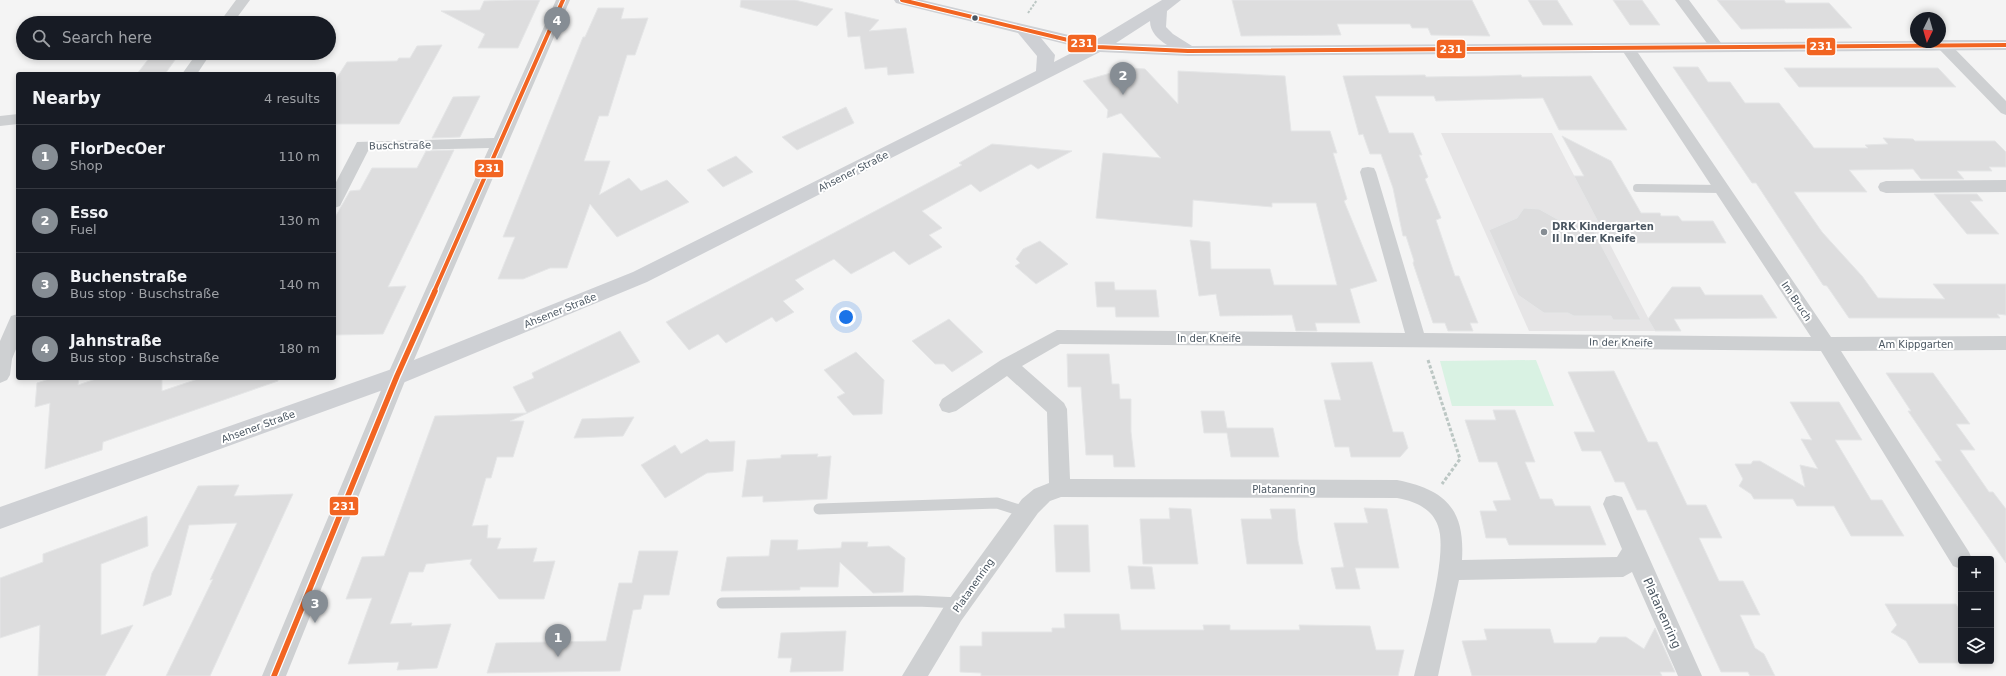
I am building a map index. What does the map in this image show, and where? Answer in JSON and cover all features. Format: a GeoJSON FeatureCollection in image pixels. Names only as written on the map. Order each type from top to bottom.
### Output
{"type":"FeatureCollection","features":[{"type":"Feature","properties":{"kind":"main road"},"geometry":{"type":"LineString","coordinates":[[902,0],[1024,31],[1097,47],[1188,51],[1910,45]]}},
{"type":"Feature","properties":{"kind":"main road"},"geometry":{"type":"LineString","coordinates":[[1166,4],[1158,28],[1167,38],[1188,51]]}},
{"type":"Feature","properties":{"kind":"main road","name":"Ahsener Straße"},"geometry":{"type":"LineString","coordinates":[[0,518],[397,376],[640,277],[1097,47],[1166,4]]}},
{"type":"Feature","properties":{"kind":"main road"},"geometry":{"type":"LineString","coordinates":[[1024,31],[1046,55],[1044,74]]}},
{"type":"Feature","properties":{"kind":"main road"},"geometry":{"type":"LineString","coordinates":[[1946,45],[2006,45]]}},
{"type":"Feature","properties":{"kind":"street"},"geometry":{"type":"LineString","coordinates":[[231,16],[243,0]]}},
{"type":"Feature","properties":{"kind":"street"},"geometry":{"type":"LineString","coordinates":[[274,676],[295,628],[397,376],[563,0]]}},
{"type":"Feature","properties":{"kind":"street"},"geometry":{"type":"LineString","coordinates":[[1682,0],[1717,47]]}},
{"type":"Feature","properties":{"kind":"street","name":"Im Bruch"},"geometry":{"type":"LineString","coordinates":[[1628,47],[1826,344],[1959,556]]}},
{"type":"Feature","properties":{"kind":"street"},"geometry":{"type":"LineString","coordinates":[[1946,48],[2006,110]]}},
{"type":"Feature","properties":{"kind":"street"},"geometry":{"type":"LineString","coordinates":[[190,72],[199,60]]}},
{"type":"Feature","properties":{"kind":"street"},"geometry":{"type":"LineString","coordinates":[[0,121],[16,119]]}},
{"type":"Feature","properties":{"kind":"street","name":"Buschstraße"},"geometry":{"type":"LineString","coordinates":[[336,198],[363,146],[500,143]]}},
{"type":"Feature","properties":{"kind":"street"},"geometry":{"type":"LineString","coordinates":[[1368,172],[1416,339]]}},
{"type":"Feature","properties":{"kind":"street"},"geometry":{"type":"LineString","coordinates":[[1886,186],[2006,186]]}},
{"type":"Feature","properties":{"kind":"street"},"geometry":{"type":"LineString","coordinates":[[0,375],[2,359],[16,326]]}},
{"type":"Feature","properties":{"kind":"street","name":"In der Kneife"},"geometry":{"type":"LineString","coordinates":[[1008,365],[1057,337],[1416,339],[1826,344]]}},
{"type":"Feature","properties":{"kind":"street","name":"Am Kippgarten"},"geometry":{"type":"LineString","coordinates":[[1826,344],[2006,343]]}},
{"type":"Feature","properties":{"kind":"street"},"geometry":{"type":"LineString","coordinates":[[949,405],[1008,365],[1057,409],[1060,488]]}},
{"type":"Feature","properties":{"kind":"street","name":"Platanenring"},"geometry":{"type":"LineString","coordinates":[[914,676],[960,603],[1025,512],[1042,495],[1060,488],[1397,489],[1417,493],[1433,502],[1448,520],[1452,539],[1450,570],[1426,676]]}},
{"type":"Feature","properties":{"kind":"street","name":"Platanenring"},"geometry":{"type":"LineString","coordinates":[[1614,504],[1690,676]]}},
{"type":"Feature","properties":{"kind":"street"},"geometry":{"type":"LineString","coordinates":[[1450,570],[1623,567],[1634,550]]}},
{"type":"Feature","properties":{"kind":"lane"},"geometry":{"type":"LineString","coordinates":[[1637,188],[1722,189]]}},
{"type":"Feature","properties":{"kind":"lane"},"geometry":{"type":"LineString","coordinates":[[819,509],[978,502],[997,503],[1025,512]]}},
{"type":"Feature","properties":{"kind":"lane"},"geometry":{"type":"LineString","coordinates":[[722,603],[917,601],[960,603]]}},
{"type":"Feature","properties":{"kind":"path"},"geometry":{"type":"LineString","coordinates":[[1416,339],[1428,360],[1460,459],[1442,484],[1433,502]]}},
{"type":"Feature","properties":{"kind":"shaded area","name":"DRK Kindergarten II In der Kneife"},"geometry":{"type":"Polygon","coordinates":[[[1441,133],[1552,133],[1655,331],[1529,331],[1441,133]]]}},
{"type":"Feature","properties":{"kind":"green space"},"geometry":{"type":"Polygon","coordinates":[[[1536,360],[1554,406],[1452,406],[1440,361],[1536,360]]]}},
{"type":"Feature","properties":{"kind":"building"},"geometry":{"type":"Polygon","coordinates":[[[540,0],[518,48],[478,48],[485,34],[441,11],[480,10],[484,1],[540,0]]]}},
{"type":"Feature","properties":{"kind":"building"},"geometry":{"type":"Polygon","coordinates":[[[741,0],[795,0],[833,9],[817,26],[740,7],[741,0]]]}},
{"type":"Feature","properties":{"kind":"building"},"geometry":{"type":"Polygon","coordinates":[[[1232,0],[1472,0],[1490,36],[1431,35],[1428,28],[1412,28],[1410,24],[1337,24],[1341,35],[1241,36],[1232,0]]]}},
{"type":"Feature","properties":{"kind":"building"},"geometry":{"type":"Polygon","coordinates":[[[1528,0],[1557,0],[1573,25],[1543,25],[1528,0]]]}},
{"type":"Feature","properties":{"kind":"building"},"geometry":{"type":"Polygon","coordinates":[[[1613,0],[1642,0],[1660,25],[1630,25],[1613,0]]]}},
{"type":"Feature","properties":{"kind":"building"},"geometry":{"type":"Polygon","coordinates":[[[1717,0],[1784,0],[1786,3],[1829,3],[1852,28],[1741,29],[1717,0]]]}},
{"type":"Feature","properties":{"kind":"building"},"geometry":{"type":"Polygon","coordinates":[[[598,8],[624,8],[621,19],[648,18],[635,55],[627,55],[608,116],[599,116],[584,161],[610,161],[599,195],[629,178],[641,191],[667,180],[689,202],[617,237],[590,204],[567,268],[550,268],[523,279],[498,279],[515,237],[503,237],[583,37],[585,37],[598,8]]]}},
{"type":"Feature","properties":{"kind":"building"},"geometry":{"type":"Polygon","coordinates":[[[845,12],[879,20],[869,31],[906,28],[914,73],[888,75],[887,67],[865,69],[860,36],[848,37],[845,12]]]}},
{"type":"Feature","properties":{"kind":"building"},"geometry":{"type":"Polygon","coordinates":[[[442,45],[399,124],[336,124],[336,79],[347,62],[397,61],[399,58],[410,58],[417,46],[442,45]]]}},
{"type":"Feature","properties":{"kind":"building"},"geometry":{"type":"Polygon","coordinates":[[[148,60],[175,60],[166,72],[139,72],[148,60]]]}},
{"type":"Feature","properties":{"kind":"building"},"geometry":{"type":"Polygon","coordinates":[[[1673,67],[1698,67],[1708,82],[1730,82],[1745,103],[1779,103],[1814,148],[1868,148],[1865,145],[1888,144],[1883,138],[1913,139],[1915,141],[1995,141],[2006,152],[2006,167],[1989,167],[1992,171],[1957,171],[1964,179],[1921,179],[1913,169],[1849,170],[1867,192],[1794,192],[1822,232],[1862,276],[1878,298],[1945,299],[1933,284],[2006,284],[2006,315],[1997,314],[2000,318],[1849,318],[1827,286],[1823,285],[1756,183],[1752,183],[1673,67]]]}},
{"type":"Feature","properties":{"kind":"building"},"geometry":{"type":"Polygon","coordinates":[[[1128,68],[1145,69],[1178,104],[1178,71],[1285,76],[1291,131],[1330,131],[1337,153],[1333,153],[1347,199],[1344,201],[1377,281],[1350,289],[1360,323],[1315,323],[1317,331],[1296,331],[1292,315],[1220,316],[1216,294],[1199,296],[1190,240],[1210,242],[1211,269],[1270,269],[1274,285],[1337,285],[1316,203],[1272,203],[1272,207],[1193,200],[1192,227],[1096,218],[1103,153],[1161,158],[1121,113],[1107,118],[1108,110],[1083,81],[1128,68]]]}},
{"type":"Feature","properties":{"kind":"building"},"geometry":{"type":"Polygon","coordinates":[[[1784,68],[1938,68],[1956,87],[1799,87],[1784,68]]]}},
{"type":"Feature","properties":{"kind":"building"},"geometry":{"type":"Polygon","coordinates":[[[1425,75],[1426,77],[1521,75],[1522,77],[1591,76],[1627,130],[1559,130],[1543,98],[1436,101],[1434,96],[1375,96],[1389,133],[1413,133],[1422,155],[1419,155],[1428,177],[1425,179],[1441,218],[1436,220],[1455,276],[1459,276],[1478,323],[1470,323],[1473,331],[1448,331],[1445,323],[1433,323],[1413,263],[1414,261],[1406,236],[1403,236],[1393,188],[1381,154],[1370,154],[1363,134],[1359,135],[1343,76],[1425,75]]]}},
{"type":"Feature","properties":{"kind":"building"},"geometry":{"type":"Polygon","coordinates":[[[480,96],[460,137],[432,138],[453,97],[480,96]]]}},
{"type":"Feature","properties":{"kind":"building"},"geometry":{"type":"Polygon","coordinates":[[[846,107],[854,123],[797,150],[782,137],[846,107]]]}},
{"type":"Feature","properties":{"kind":"building"},"geometry":{"type":"Polygon","coordinates":[[[1562,136],[1611,161],[1641,213],[1660,213],[1661,216],[1678,216],[1682,221],[1713,221],[1726,243],[1609,243],[1574,176],[1584,176],[1562,136]]]}},
{"type":"Feature","properties":{"kind":"building"},"geometry":{"type":"Polygon","coordinates":[[[992,144],[1072,151],[1038,169],[1031,164],[980,192],[971,184],[922,211],[942,228],[929,235],[942,247],[909,265],[894,251],[851,274],[834,259],[795,280],[804,289],[783,301],[794,312],[776,322],[772,317],[726,343],[718,334],[689,350],[666,322],[962,165],[959,163],[992,144]]]}},
{"type":"Feature","properties":{"kind":"building"},"geometry":{"type":"Polygon","coordinates":[[[454,150],[388,287],[406,286],[383,334],[336,335],[336,216],[350,191],[360,190],[372,168],[417,168],[426,151],[454,150]]]}},
{"type":"Feature","properties":{"kind":"building"},"geometry":{"type":"Polygon","coordinates":[[[736,156],[753,172],[723,187],[707,170],[736,156]]]}},
{"type":"Feature","properties":{"kind":"building"},"geometry":{"type":"Polygon","coordinates":[[[1934,194],[1977,194],[1983,201],[1970,201],[1999,234],[1967,234],[1934,194]]]}},
{"type":"Feature","properties":{"kind":"building"},"geometry":{"type":"Polygon","coordinates":[[[1524,208],[1539,209],[1557,219],[1593,230],[1641,320],[1613,320],[1611,316],[1574,316],[1568,313],[1544,313],[1518,295],[1489,230],[1517,218],[1524,208]]]}},
{"type":"Feature","properties":{"kind":"building"},"geometry":{"type":"Polygon","coordinates":[[[1040,241],[1068,264],[1036,284],[1015,266],[1020,263],[1016,259],[1023,249],[1040,241]]]}},
{"type":"Feature","properties":{"kind":"building"},"geometry":{"type":"Polygon","coordinates":[[[1095,282],[1114,282],[1115,290],[1156,290],[1159,317],[1116,317],[1115,307],[1097,307],[1095,282]]]}},
{"type":"Feature","properties":{"kind":"building"},"geometry":{"type":"Polygon","coordinates":[[[1672,287],[1700,287],[1705,295],[1762,295],[1777,318],[1674,319],[1681,331],[1655,331],[1648,319],[1672,287]]]}},
{"type":"Feature","properties":{"kind":"building"},"geometry":{"type":"Polygon","coordinates":[[[949,319],[983,352],[952,372],[944,364],[935,364],[912,341],[949,319]]]}},
{"type":"Feature","properties":{"kind":"building"},"geometry":{"type":"Polygon","coordinates":[[[620,331],[640,362],[510,421],[524,421],[513,457],[497,457],[491,478],[486,478],[472,526],[488,525],[487,538],[501,538],[497,549],[537,548],[533,562],[555,561],[544,599],[499,599],[470,564],[472,559],[426,564],[423,572],[409,572],[390,624],[412,623],[411,626],[451,624],[437,668],[397,670],[399,662],[348,664],[372,598],[346,599],[362,557],[384,556],[435,416],[527,413],[513,387],[534,378],[532,373],[620,331]]]}},
{"type":"Feature","properties":{"kind":"building"},"geometry":{"type":"Polygon","coordinates":[[[856,352],[884,380],[882,414],[853,415],[837,397],[845,393],[824,370],[856,352]]]}},
{"type":"Feature","properties":{"kind":"building"},"geometry":{"type":"Polygon","coordinates":[[[1067,354],[1109,354],[1112,384],[1119,384],[1120,399],[1131,399],[1131,432],[1135,467],[1114,467],[1113,455],[1086,455],[1081,387],[1068,387],[1067,354]]]}},
{"type":"Feature","properties":{"kind":"building"},"geometry":{"type":"Polygon","coordinates":[[[1372,362],[1393,432],[1403,432],[1408,448],[1400,457],[1351,457],[1349,447],[1335,447],[1324,400],[1341,400],[1331,363],[1372,362]]]}},
{"type":"Feature","properties":{"kind":"building"},"geometry":{"type":"Polygon","coordinates":[[[1614,371],[1648,442],[1657,442],[1687,505],[1706,505],[1722,538],[1699,538],[1719,581],[1743,581],[1760,615],[1740,615],[1755,648],[1764,654],[1775,676],[1750,676],[1748,672],[1721,672],[1646,510],[1637,510],[1624,482],[1615,482],[1601,451],[1582,451],[1574,432],[1595,432],[1568,372],[1614,371]]]}},
{"type":"Feature","properties":{"kind":"building"},"geometry":{"type":"Polygon","coordinates":[[[1886,373],[1933,373],[1970,424],[1956,424],[1975,450],[1960,450],[1989,492],[1993,492],[2006,509],[2006,563],[1935,461],[1942,461],[1908,411],[1911,411],[1886,373]]]}},
{"type":"Feature","properties":{"kind":"building"},"geometry":{"type":"Polygon","coordinates":[[[46,380],[79,380],[78,385],[93,380],[162,380],[162,391],[195,380],[278,380],[103,442],[102,450],[45,469],[50,403],[35,407],[37,383],[46,380]]]}},
{"type":"Feature","properties":{"kind":"building"},"geometry":{"type":"Polygon","coordinates":[[[1790,402],[1839,402],[1862,440],[1835,440],[1871,500],[1882,500],[1904,536],[1851,536],[1834,506],[1797,506],[1793,499],[1754,499],[1751,494],[1739,486],[1743,479],[1735,464],[1751,464],[1753,461],[1760,461],[1805,487],[1800,465],[1818,469],[1801,439],[1812,440],[1790,402]]]}},
{"type":"Feature","properties":{"kind":"building"},"geometry":{"type":"Polygon","coordinates":[[[1493,410],[1515,410],[1535,462],[1525,462],[1540,499],[1552,499],[1555,506],[1590,506],[1606,545],[1509,545],[1506,538],[1486,538],[1480,511],[1497,511],[1493,501],[1511,500],[1497,462],[1479,462],[1465,420],[1496,420],[1493,410]]]}},
{"type":"Feature","properties":{"kind":"building"},"geometry":{"type":"Polygon","coordinates":[[[1201,411],[1224,411],[1227,428],[1273,428],[1279,457],[1231,457],[1227,433],[1204,433],[1201,411]]]}},
{"type":"Feature","properties":{"kind":"building"},"geometry":{"type":"Polygon","coordinates":[[[634,417],[623,436],[574,438],[582,419],[634,417]]]}},
{"type":"Feature","properties":{"kind":"building"},"geometry":{"type":"Polygon","coordinates":[[[707,439],[710,442],[735,441],[733,471],[707,473],[665,498],[641,465],[675,445],[681,454],[707,439]]]}},
{"type":"Feature","properties":{"kind":"building"},"geometry":{"type":"Polygon","coordinates":[[[818,454],[817,457],[831,456],[827,499],[763,502],[763,496],[742,497],[747,460],[781,458],[781,455],[818,454]]]}},
{"type":"Feature","properties":{"kind":"building"},"geometry":{"type":"Polygon","coordinates":[[[239,485],[234,496],[293,494],[210,676],[166,676],[213,579],[210,580],[237,523],[189,525],[171,595],[143,606],[152,573],[198,486],[239,485]]]}},
{"type":"Feature","properties":{"kind":"building"},"geometry":{"type":"Polygon","coordinates":[[[1169,508],[1191,509],[1198,564],[1143,564],[1140,519],[1170,519],[1169,508]]]}},
{"type":"Feature","properties":{"kind":"building"},"geometry":{"type":"Polygon","coordinates":[[[1364,508],[1387,509],[1399,568],[1355,568],[1360,589],[1336,589],[1331,568],[1344,567],[1334,523],[1368,523],[1364,508]]]}},
{"type":"Feature","properties":{"kind":"building"},"geometry":{"type":"Polygon","coordinates":[[[1270,509],[1295,509],[1298,541],[1303,564],[1247,564],[1241,519],[1272,519],[1270,509]]]}},
{"type":"Feature","properties":{"kind":"building"},"geometry":{"type":"Polygon","coordinates":[[[147,516],[148,546],[101,564],[101,635],[133,625],[105,676],[38,676],[40,625],[0,638],[0,578],[43,562],[43,554],[147,516]]]}},
{"type":"Feature","properties":{"kind":"building"},"geometry":{"type":"Polygon","coordinates":[[[1054,525],[1088,525],[1090,572],[1056,572],[1054,525]]]}},
{"type":"Feature","properties":{"kind":"building"},"geometry":{"type":"Polygon","coordinates":[[[771,540],[798,540],[797,550],[841,548],[842,542],[868,542],[867,547],[889,546],[905,558],[903,592],[873,593],[840,562],[838,587],[800,587],[800,590],[721,591],[727,557],[769,556],[771,540]]]}},
{"type":"Feature","properties":{"kind":"building"},"geometry":{"type":"Polygon","coordinates":[[[639,551],[678,551],[669,595],[644,595],[641,609],[633,610],[620,671],[487,673],[496,643],[606,641],[619,583],[632,583],[639,551]]]}},
{"type":"Feature","properties":{"kind":"building"},"geometry":{"type":"Polygon","coordinates":[[[1128,566],[1152,567],[1155,589],[1131,589],[1128,566]]]}},
{"type":"Feature","properties":{"kind":"building"},"geometry":{"type":"Polygon","coordinates":[[[1885,604],[1956,604],[1958,608],[1958,663],[1919,663],[1906,641],[1891,632],[1897,625],[1885,604]]]}},
{"type":"Feature","properties":{"kind":"building"},"geometry":{"type":"Polygon","coordinates":[[[1064,614],[1119,614],[1121,630],[1204,630],[1203,625],[1230,625],[1230,630],[1300,630],[1299,625],[1370,626],[1376,650],[1404,650],[1398,676],[981,676],[981,673],[960,672],[960,646],[982,646],[982,632],[1052,632],[1052,628],[1065,628],[1064,614]]]}},
{"type":"Feature","properties":{"kind":"building"},"geometry":{"type":"Polygon","coordinates":[[[1655,628],[1675,672],[1660,672],[1662,676],[1472,676],[1462,641],[1487,640],[1484,629],[1550,629],[1554,643],[1596,643],[1600,637],[1626,637],[1644,649],[1655,628]]]}},
{"type":"Feature","properties":{"kind":"building"},"geometry":{"type":"Polygon","coordinates":[[[846,631],[843,671],[790,672],[792,658],[778,658],[781,633],[846,631]]]}},
{"type":"Feature","properties":{"kind":"transit line","name":"231"},"geometry":{"type":"LineString","coordinates":[[274,676],[397,376],[563,0]]}},
{"type":"Feature","properties":{"kind":"transit line","name":"231"},"geometry":{"type":"LineString","coordinates":[[902,0],[1097,47],[1188,51],[2006,45]]}},
{"type":"Feature","properties":{"kind":"place","name":"Jahnstraße"},"geometry":{"type":"Point","coordinates":[557,40]}},
{"type":"Feature","properties":{"kind":"place","name":"Esso"},"geometry":{"type":"Point","coordinates":[1123,95]}},
{"type":"Feature","properties":{"kind":"place","name":"DRK Kindergarten II In der Kneife"},"geometry":{"type":"Point","coordinates":[1544,232]}},
{"type":"Feature","properties":{"kind":"place","name":"Buchenstraße"},"geometry":{"type":"Point","coordinates":[315,623]}},
{"type":"Feature","properties":{"kind":"place","name":"FlorDecOer"},"geometry":{"type":"Point","coordinates":[558,657]}}]}
